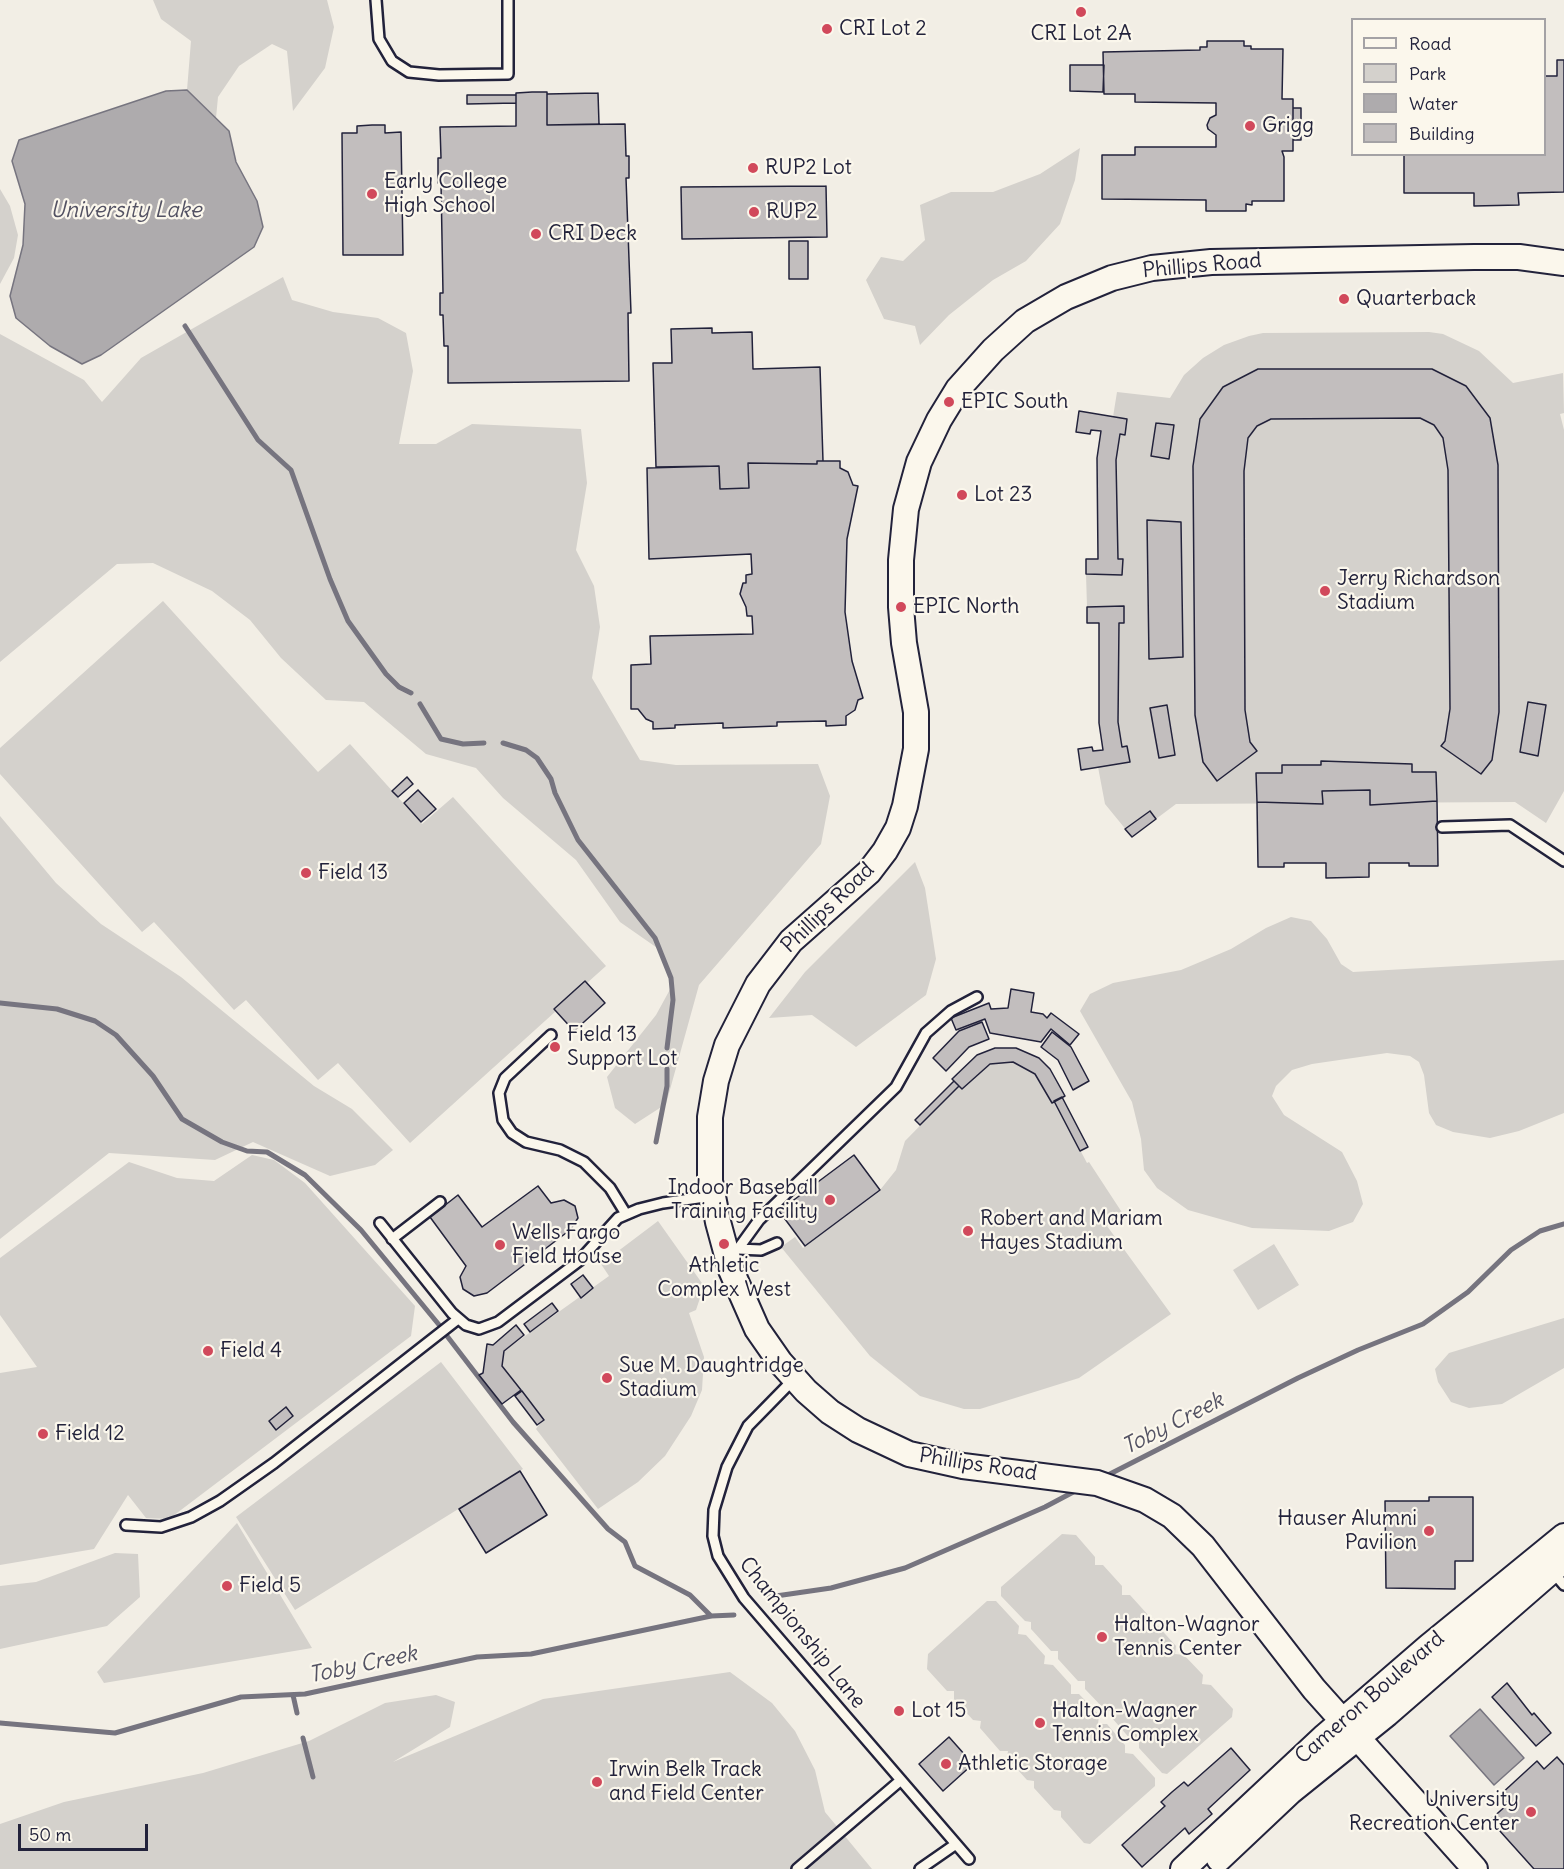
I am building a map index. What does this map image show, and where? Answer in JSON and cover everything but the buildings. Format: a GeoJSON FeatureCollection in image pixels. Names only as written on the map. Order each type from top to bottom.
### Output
{"type":"FeatureCollection","features":[{"type":"Feature","properties":{"kind":"street","name":"Phillips Road"},"geometry":{"type":"LineString","coordinates":[[1475,1869],[1284,1654],[1203,1546],[1182,1524],[1157,1506],[1132,1494],[1097,1483],[949,1464],[895,1449],[842,1421],[794,1378],[768,1345],[750,1315],[732,1251],[712,1196],[708,1153],[711,1106],[722,1059],[736,1023],[758,984],[783,951],[876,864],[892,839],[905,806],[914,761],[916,726],[901,607],[901,560],[906,509],[917,470],[932,434],[949,402],[979,363],[1017,328],[1053,304],[1112,278],[1152,268],[1228,262],[1493,256],[1532,258],[1564,263]]}},
{"type":"Feature","properties":{"kind":"street","name":"Cameron Boulevard"},"geometry":{"type":"LineString","coordinates":[[1183,1869],[1350,1730],[1555,1569],[1564,1536]]}},
{"type":"Feature","properties":{"kind":"street","name":"Cameron Boulevard"},"geometry":{"type":"LineString","coordinates":[[1207,1869],[1290,1792],[1350,1730]]}},
{"type":"Feature","properties":{"kind":"lane"},"geometry":{"type":"LineString","coordinates":[[376,0],[377,30],[385,52],[409,72],[439,75],[508,74],[508,0]]}},
{"type":"Feature","properties":{"kind":"lane"},"geometry":{"type":"LineString","coordinates":[[1442,827],[1510,825],[1564,861]]}},
{"type":"Feature","properties":{"kind":"lane"},"geometry":{"type":"LineString","coordinates":[[732,1251],[759,1220],[896,1087],[927,1033],[951,1011],[977,998]]}},
{"type":"Feature","properties":{"kind":"lane"},"geometry":{"type":"LineString","coordinates":[[551,1035],[505,1078],[499,1094],[503,1120],[512,1133],[526,1142],[560,1150],[585,1162],[610,1188],[626,1214]]}},
{"type":"Feature","properties":{"kind":"lane"},"geometry":{"type":"LineString","coordinates":[[380,1223],[458,1319],[476,1329],[498,1322],[584,1257],[612,1222],[626,1214],[663,1203],[712,1196]]}},
{"type":"Feature","properties":{"kind":"lane"},"geometry":{"type":"LineString","coordinates":[[392,1239],[440,1202]]}},
{"type":"Feature","properties":{"kind":"lane"},"geometry":{"type":"LineString","coordinates":[[732,1251],[761,1250],[777,1243]]}},
{"type":"Feature","properties":{"kind":"lane"},"geometry":{"type":"LineString","coordinates":[[126,1525],[152,1529],[161,1527],[191,1516],[220,1501],[274,1463],[458,1319]]}},
{"type":"Feature","properties":{"kind":"lane","name":"Championship Lane"},"geometry":{"type":"LineString","coordinates":[[794,1378],[757,1415],[737,1446],[716,1500],[712,1527],[715,1545],[723,1567],[744,1598],[969,1859]]}},
{"type":"Feature","properties":{"kind":"lane"},"geometry":{"type":"LineString","coordinates":[[797,1869],[902,1780]]}},
{"type":"Feature","properties":{"kind":"lane"},"geometry":{"type":"LineString","coordinates":[[920,1869],[956,1844]]}},
{"type":"Feature","properties":{"kind":"green space"},"geometry":{"type":"Polygon","coordinates":[[[153,0],[327,0],[334,27],[325,68],[293,111],[287,51],[272,44],[239,66],[218,97],[216,118],[187,90],[191,41],[161,19],[153,0]]]}},
{"type":"Feature","properties":{"kind":"green space"},"geometry":{"type":"Polygon","coordinates":[[[1080,148],[1075,180],[1060,224],[1026,261],[993,280],[949,315],[920,345],[915,326],[884,319],[866,280],[881,257],[903,261],[925,240],[920,205],[951,192],[993,192],[1040,174],[1080,148]]]}},
{"type":"Feature","properties":{"kind":"green space"},"geometry":{"type":"Polygon","coordinates":[[[0,189],[10,206],[18,235],[14,258],[0,284],[0,189]]]}},
{"type":"Feature","properties":{"kind":"green space"},"geometry":{"type":"Polygon","coordinates":[[[283,277],[292,300],[333,312],[378,318],[406,333],[413,371],[399,444],[436,444],[472,424],[581,429],[587,483],[576,550],[594,586],[600,627],[592,678],[640,760],[676,765],[818,764],[830,796],[821,844],[699,985],[666,1104],[635,1124],[615,1108],[607,1077],[656,1015],[673,984],[663,952],[620,922],[576,860],[503,798],[476,768],[426,754],[364,702],[326,700],[281,658],[250,620],[212,591],[153,563],[117,564],[0,662],[0,334],[84,380],[102,402],[141,358],[283,277]]]}},
{"type":"Feature","properties":{"kind":"green space","name":"Jerry Richardson Stadium"},"geometry":{"type":"Polygon","coordinates":[[[1429,332],[1443,334],[1479,351],[1513,383],[1563,373],[1564,413],[1560,414],[1564,430],[1564,791],[1546,823],[1515,802],[1176,804],[1132,837],[1105,804],[1098,767],[1130,762],[1127,747],[1122,747],[1118,722],[1119,623],[1123,606],[1087,607],[1086,574],[1122,575],[1123,559],[1118,559],[1116,460],[1120,434],[1125,435],[1127,419],[1113,417],[1117,392],[1170,398],[1184,375],[1203,358],[1224,345],[1263,333],[1429,332]]]}},
{"type":"Feature","properties":{"kind":"green space","name":"Field 13"},"geometry":{"type":"Polygon","coordinates":[[[163,601],[318,772],[350,744],[422,824],[453,797],[606,966],[587,983],[585,981],[556,1011],[410,1143],[338,1063],[318,1080],[246,1000],[234,1010],[154,922],[142,932],[0,774],[0,748],[163,601]]]}},
{"type":"Feature","properties":{"kind":"green space"},"geometry":{"type":"Polygon","coordinates":[[[0,816],[56,883],[101,924],[181,977],[314,1086],[352,1109],[393,1150],[375,1165],[330,1176],[253,1142],[215,1160],[109,1153],[0,1239],[0,816]]]}},
{"type":"Feature","properties":{"kind":"green space"},"geometry":{"type":"Polygon","coordinates":[[[915,862],[925,888],[936,959],[926,995],[856,1047],[812,1015],[769,1018],[805,972],[915,862]]]}},
{"type":"Feature","properties":{"kind":"green space"},"geometry":{"type":"Polygon","coordinates":[[[1291,917],[1311,921],[1327,939],[1341,964],[1353,972],[1564,960],[1564,1113],[1519,1131],[1490,1138],[1453,1132],[1436,1125],[1429,1113],[1424,1075],[1419,1062],[1410,1056],[1387,1053],[1312,1064],[1292,1070],[1276,1086],[1272,1096],[1284,1115],[1342,1152],[1357,1181],[1363,1204],[1353,1222],[1329,1231],[1252,1228],[1188,1210],[1157,1188],[1144,1170],[1141,1139],[1132,1102],[1080,1011],[1090,994],[1113,983],[1181,970],[1231,949],[1266,928],[1291,917]]]}},
{"type":"Feature","properties":{"kind":"green space","name":"Robert and Mariam Hayes Stadium"},"geometry":{"type":"Polygon","coordinates":[[[1013,1062],[1035,1074],[1054,1101],[1087,1163],[1089,1162],[1123,1214],[1107,1226],[1171,1314],[1079,1378],[980,1409],[964,1409],[920,1396],[870,1356],[781,1247],[795,1237],[803,1248],[880,1190],[896,1170],[905,1141],[959,1086],[962,1089],[990,1064],[1013,1062]]]}},
{"type":"Feature","properties":{"kind":"green space","name":"Field 4"},"geometry":{"type":"Polygon","coordinates":[[[252,1155],[274,1160],[305,1183],[415,1306],[411,1336],[169,1519],[146,1518],[128,1495],[94,1549],[0,1565],[0,1373],[37,1367],[0,1315],[0,1258],[129,1162],[177,1178],[214,1181],[252,1155]]]}},
{"type":"Feature","properties":{"kind":"green space","name":"Sue M. Daughtridge Stadium"},"geometry":{"type":"Polygon","coordinates":[[[658,1221],[704,1286],[696,1310],[689,1313],[704,1357],[702,1390],[691,1416],[665,1456],[638,1482],[598,1509],[536,1429],[543,1419],[502,1366],[504,1351],[609,1276],[601,1264],[658,1221]]]}},
{"type":"Feature","properties":{"kind":"green space"},"geometry":{"type":"Polygon","coordinates":[[[1274,1244],[1299,1285],[1258,1310],[1233,1270],[1274,1244]]]}},
{"type":"Feature","properties":{"kind":"green space"},"geometry":{"type":"Polygon","coordinates":[[[1564,1318],[1564,1368],[1502,1404],[1469,1408],[1451,1402],[1438,1382],[1435,1369],[1449,1353],[1564,1318]]]}},
{"type":"Feature","properties":{"kind":"green space"},"geometry":{"type":"Polygon","coordinates":[[[441,1362],[523,1469],[295,1610],[236,1517],[441,1362]]]}},
{"type":"Feature","properties":{"kind":"green space","name":"Field 5"},"geometry":{"type":"Polygon","coordinates":[[[237,1523],[312,1648],[104,1683],[97,1672],[237,1523]]]}},
{"type":"Feature","properties":{"kind":"green space","name":"Halton-Wagner Tennis Complex"},"geometry":{"type":"Polygon","coordinates":[[[1062,1534],[1076,1535],[1095,1557],[1095,1565],[1103,1565],[1122,1586],[1122,1595],[1130,1595],[1149,1616],[1148,1624],[1157,1625],[1176,1646],[1175,1654],[1184,1655],[1203,1675],[1202,1684],[1211,1685],[1233,1709],[1232,1717],[1167,1774],[1162,1773],[1139,1748],[1139,1741],[1132,1741],[1112,1718],[1112,1711],[1106,1711],[1085,1689],[1085,1681],[1078,1681],[1058,1659],[1058,1651],[1051,1651],[1031,1629],[1031,1622],[1025,1621],[1001,1596],[1001,1587],[1062,1534]]]}},
{"type":"Feature","properties":{"kind":"green space"},"geometry":{"type":"Polygon","coordinates":[[[115,1553],[138,1554],[140,1597],[107,1626],[0,1649],[0,1586],[36,1582],[115,1553]]]}},
{"type":"Feature","properties":{"kind":"green space","name":"Halton-Wagner Tennis Complex"},"geometry":{"type":"Polygon","coordinates":[[[987,1601],[996,1601],[1019,1626],[1018,1634],[1026,1635],[1045,1656],[1044,1664],[1053,1665],[1071,1685],[1071,1694],[1079,1694],[1099,1715],[1098,1724],[1107,1724],[1125,1745],[1125,1753],[1133,1754],[1155,1778],[1155,1786],[1090,1844],[1084,1843],[1061,1817],[1061,1811],[1054,1810],[1034,1788],[1034,1781],[1027,1780],[1007,1758],[1008,1751],[1000,1751],[980,1728],[981,1721],[973,1720],[954,1699],[954,1691],[947,1691],[927,1669],[928,1654],[987,1601]]]}},
{"type":"Feature","properties":{"kind":"green space","name":"Irwin Belk Track and Field Center"},"geometry":{"type":"Polygon","coordinates":[[[730,1672],[772,1703],[795,1731],[815,1770],[825,1812],[872,1869],[0,1869],[0,1824],[64,1802],[203,1773],[309,1741],[385,1703],[436,1695],[455,1702],[450,1727],[393,1762],[543,1699],[730,1672]]]}},
{"type":"Feature","properties":{"kind":"water","name":"University Lake"},"geometry":{"type":"Polygon","coordinates":[[[187,90],[229,131],[236,162],[257,201],[263,227],[254,247],[101,355],[82,364],[50,346],[16,318],[10,296],[23,245],[25,204],[12,161],[19,140],[166,91],[187,90]]]}},
{"type":"Feature","properties":{"kind":"water"},"geometry":{"type":"Polygon","coordinates":[[[1480,1709],[1524,1758],[1494,1785],[1450,1736],[1480,1709]]]}},
{"type":"Feature","properties":{"kind":"waterway"},"geometry":{"type":"LineString","coordinates":[[185,326],[258,440],[291,470],[330,579],[348,621],[386,674],[399,687],[411,693]]}},
{"type":"Feature","properties":{"kind":"waterway"},"geometry":{"type":"LineString","coordinates":[[420,704],[441,739],[463,744],[484,743]]}},
{"type":"Feature","properties":{"kind":"waterway"},"geometry":{"type":"LineString","coordinates":[[503,743],[526,750],[537,758],[551,779],[555,793],[578,840],[655,938],[671,978],[673,1000],[667,1048]]}},
{"type":"Feature","properties":{"kind":"waterway"},"geometry":{"type":"LineString","coordinates":[[0,1003],[57,1009],[95,1021],[116,1035],[153,1076],[182,1119],[222,1142],[247,1151],[267,1152],[305,1175],[361,1230],[440,1326]]}},
{"type":"Feature","properties":{"kind":"waterway"},"geometry":{"type":"LineString","coordinates":[[656,1142],[667,1086],[667,1069]]}},
{"type":"Feature","properties":{"kind":"waterway","name":"Toby Creek"},"geometry":{"type":"LineString","coordinates":[[1104,1477],[1298,1378],[1358,1350],[1423,1324],[1468,1292],[1511,1250],[1540,1231],[1564,1224]]}},
{"type":"Feature","properties":{"kind":"waterway"},"geometry":{"type":"LineString","coordinates":[[447,1336],[513,1422],[608,1529],[625,1542],[635,1566],[690,1595],[711,1616]]}},
{"type":"Feature","properties":{"kind":"waterway","name":"Toby Creek"},"geometry":{"type":"LineString","coordinates":[[769,1597],[831,1588],[905,1568],[1045,1507],[1079,1489]]}},
{"type":"Feature","properties":{"kind":"waterway","name":"Toby Creek"},"geometry":{"type":"LineString","coordinates":[[0,1723],[115,1733],[241,1697],[305,1694],[477,1657],[531,1654],[711,1616],[734,1615]]}},
{"type":"Feature","properties":{"kind":"waterway"},"geometry":{"type":"LineString","coordinates":[[293,1695],[297,1713]]}},
{"type":"Feature","properties":{"kind":"waterway"},"geometry":{"type":"LineString","coordinates":[[303,1738],[313,1777]]}},
{"type":"Feature","properties":{"kind":"place","name":"CRI Lot 2A"},"geometry":{"type":"Point","coordinates":[1081,12]}},
{"type":"Feature","properties":{"kind":"place","name":"CRI Lot 2"},"geometry":{"type":"Point","coordinates":[827,29]}},
{"type":"Feature","properties":{"kind":"place","name":"Grigg"},"geometry":{"type":"Point","coordinates":[1250,126]}},
{"type":"Feature","properties":{"kind":"place","name":"RUP2 Lot"},"geometry":{"type":"Point","coordinates":[753,168]}},
{"type":"Feature","properties":{"kind":"place","name":"Early College High School"},"geometry":{"type":"Point","coordinates":[372,194]}},
{"type":"Feature","properties":{"kind":"place","name":"RUP2"},"geometry":{"type":"Point","coordinates":[754,212]}},
{"type":"Feature","properties":{"kind":"place","name":"CRI Deck"},"geometry":{"type":"Point","coordinates":[536,234]}},
{"type":"Feature","properties":{"kind":"place","name":"Quarterback"},"geometry":{"type":"Point","coordinates":[1344,299]}},
{"type":"Feature","properties":{"kind":"place","name":"EPIC South"},"geometry":{"type":"Point","coordinates":[949,402]}},
{"type":"Feature","properties":{"kind":"place","name":"Lot 23"},"geometry":{"type":"Point","coordinates":[962,495]}},
{"type":"Feature","properties":{"kind":"place","name":"Jerry Richardson Stadium"},"geometry":{"type":"Point","coordinates":[1325,591]}},
{"type":"Feature","properties":{"kind":"place","name":"EPIC North"},"geometry":{"type":"Point","coordinates":[901,607]}},
{"type":"Feature","properties":{"kind":"place","name":"Field 13"},"geometry":{"type":"Point","coordinates":[306,873]}},
{"type":"Feature","properties":{"kind":"place","name":"Field 13 Support Lot"},"geometry":{"type":"Point","coordinates":[555,1047]}},
{"type":"Feature","properties":{"kind":"place","name":"Indoor Baseball Training Facility"},"geometry":{"type":"Point","coordinates":[830,1200]}},
{"type":"Feature","properties":{"kind":"place","name":"Robert and Mariam Hayes Stadium"},"geometry":{"type":"Point","coordinates":[968,1231]}},
{"type":"Feature","properties":{"kind":"place","name":"Athletic Complex West"},"geometry":{"type":"Point","coordinates":[724,1244]}},
{"type":"Feature","properties":{"kind":"place","name":"Wells Fargo Field House"},"geometry":{"type":"Point","coordinates":[500,1245]}},
{"type":"Feature","properties":{"kind":"place","name":"Field 4"},"geometry":{"type":"Point","coordinates":[208,1351]}},
{"type":"Feature","properties":{"kind":"place","name":"Sue M. Daughtridge Stadium"},"geometry":{"type":"Point","coordinates":[607,1378]}},
{"type":"Feature","properties":{"kind":"place","name":"Field 12"},"geometry":{"type":"Point","coordinates":[43,1434]}},
{"type":"Feature","properties":{"kind":"place","name":"Hauser Alumni Pavilion"},"geometry":{"type":"Point","coordinates":[1429,1531]}},
{"type":"Feature","properties":{"kind":"place","name":"Field 5"},"geometry":{"type":"Point","coordinates":[227,1586]}},
{"type":"Feature","properties":{"kind":"place","name":"Halton-Wagnor Tennis Center"},"geometry":{"type":"Point","coordinates":[1102,1637]}},
{"type":"Feature","properties":{"kind":"place","name":"Lot 15"},"geometry":{"type":"Point","coordinates":[899,1711]}},
{"type":"Feature","properties":{"kind":"place","name":"Halton-Wagner Tennis Complex"},"geometry":{"type":"Point","coordinates":[1040,1723]}},
{"type":"Feature","properties":{"kind":"place","name":"Athletic Storage"},"geometry":{"type":"Point","coordinates":[946,1764]}},
{"type":"Feature","properties":{"kind":"place","name":"Irwin Belk Track and Field Center"},"geometry":{"type":"Point","coordinates":[597,1782]}},
{"type":"Feature","properties":{"kind":"place","name":"University Recreation Center"},"geometry":{"type":"Point","coordinates":[1531,1812]}}]}
